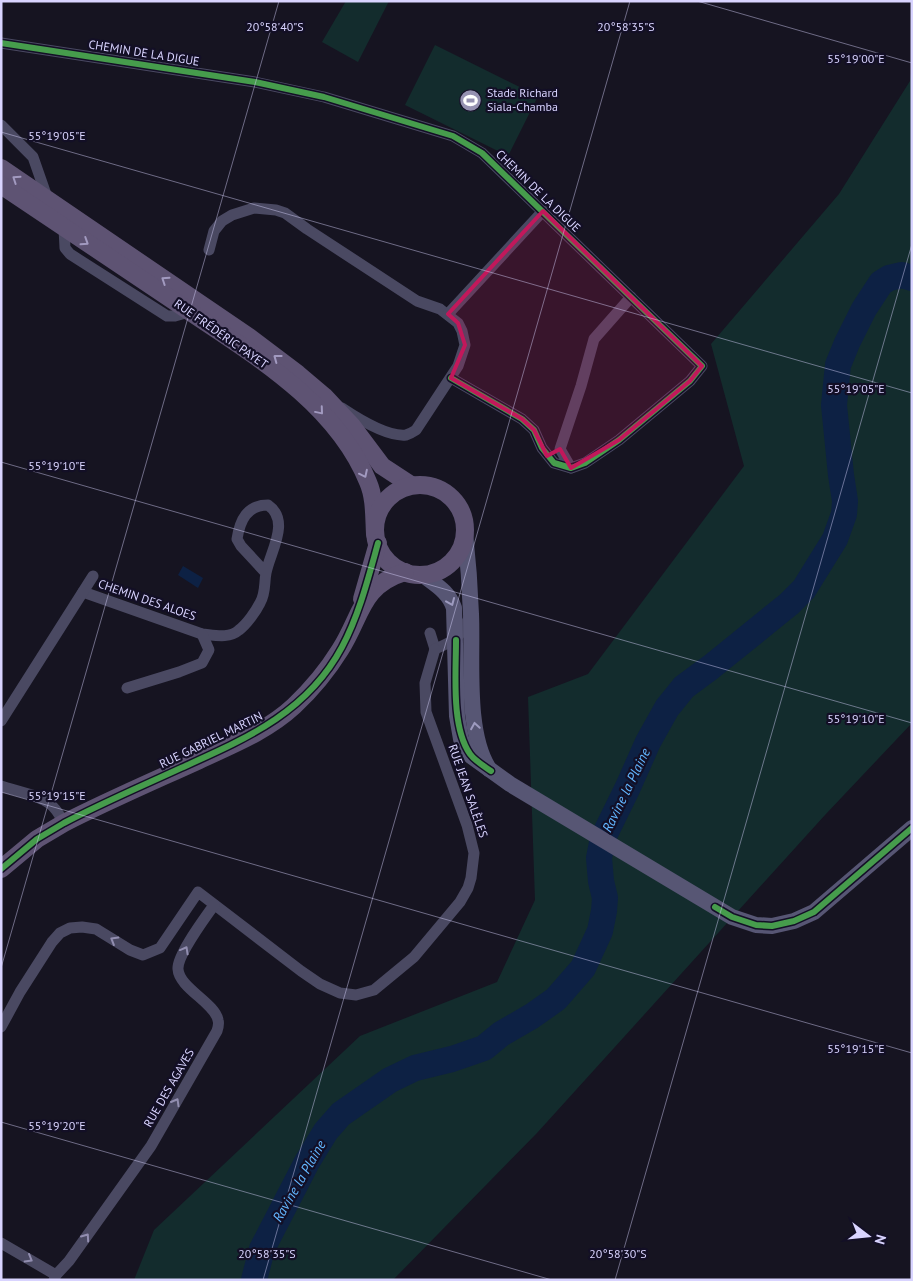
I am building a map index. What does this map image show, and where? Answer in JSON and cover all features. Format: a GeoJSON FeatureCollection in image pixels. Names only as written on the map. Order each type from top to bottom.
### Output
{"type":"FeatureCollection","features":[{"type":"Feature","properties":{"kind":"main road","name":"RUE FRÉDÉRIC PAYET"},"geometry":{"type":"LineString","coordinates":[[1,168],[45,206],[64,228],[242,348],[312,401],[339,433],[369,483],[377,539]]}},
{"type":"Feature","properties":{"kind":"main road","name":"RUE FRÉDÉRIC PAYET"},"geometry":{"type":"LineString","coordinates":[[1,184],[45,206],[271,353],[324,396],[352,426],[382,466],[412,485]]}},
{"type":"Feature","properties":{"kind":"main road"},"geometry":{"type":"LineString","coordinates":[[466,533],[463,545],[452,562],[438,572],[424,575],[405,572],[391,563],[380,550],[377,539],[377,518],[384,502],[396,491],[412,485],[428,485],[444,491],[456,502],[464,516],[466,533],[471,614],[474,725],[484,761],[491,771]]}},
{"type":"Feature","properties":{"kind":"main road","name":"RUE GABRIEL MARTIN"},"geometry":{"type":"LineString","coordinates":[[1,869],[38,839],[64,823],[235,744],[267,726],[293,707],[318,681],[341,649],[356,616],[377,539]]}},
{"type":"Feature","properties":{"kind":"main road","name":"RUE GABRIEL MARTIN"},"geometry":{"type":"LineString","coordinates":[[356,616],[376,586],[392,576],[405,572]]}},
{"type":"Feature","properties":{"kind":"main road"},"geometry":{"type":"LineString","coordinates":[[424,575],[446,592],[451,598],[454,608],[457,716],[461,739],[471,756],[510,784],[732,917],[756,925],[772,926],[794,921],[814,912],[912,828]]}},
{"type":"Feature","properties":{"kind":"street","name":"CHEMIN DE LA DIGUE"},"geometry":{"type":"LineString","coordinates":[[1,43],[255,82],[324,96],[453,136],[482,152],[702,366],[690,381],[619,440],[585,463],[571,468]]}},
{"type":"Feature","properties":{"kind":"street"},"geometry":{"type":"LineString","coordinates":[[1,124],[33,157],[45,206]]}},
{"type":"Feature","properties":{"kind":"street"},"geometry":{"type":"LineString","coordinates":[[209,250],[214,231],[222,221],[232,215],[254,208],[276,210],[285,213],[417,301],[440,309],[458,323],[465,346],[458,366],[416,430],[408,435],[400,435],[378,428],[353,416],[324,396]]}},
{"type":"Feature","properties":{"kind":"street","name":"CHEMIN DE LA DIGUE"},"geometry":{"type":"LineString","coordinates":[[448,314],[543,211]]}},
{"type":"Feature","properties":{"kind":"street"},"geometry":{"type":"LineString","coordinates":[[547,456],[560,449],[594,340],[632,297]]}},
{"type":"Feature","properties":{"kind":"street"},"geometry":{"type":"LineString","coordinates":[[451,378],[522,419],[534,430],[547,456],[554,463],[571,468]]}},
{"type":"Feature","properties":{"kind":"street"},"geometry":{"type":"LineString","coordinates":[[560,449],[571,468]]}},
{"type":"Feature","properties":{"kind":"street","name":"CHEMIN DES ALOES"},"geometry":{"type":"LineString","coordinates":[[84,592],[202,634],[221,636],[232,634],[240,630],[261,602],[266,588],[266,572],[278,535],[278,519],[275,510],[268,505],[250,509],[244,515],[240,523],[237,539],[241,546],[266,572]]}},
{"type":"Feature","properties":{"kind":"street"},"geometry":{"type":"LineString","coordinates":[[1,721],[93,576]]}},
{"type":"Feature","properties":{"kind":"street"},"geometry":{"type":"LineString","coordinates":[[430,633],[435,649],[456,640],[464,630],[471,614]]}},
{"type":"Feature","properties":{"kind":"street","name":"CHEMIN DES ALOES"},"geometry":{"type":"LineString","coordinates":[[127,688],[202,663],[209,650],[202,634]]}},
{"type":"Feature","properties":{"kind":"street","name":"RUE JEAN SALÈLES"},"geometry":{"type":"LineString","coordinates":[[1,1027],[20,992],[52,942],[60,933],[70,928],[96,929],[130,950],[143,955],[160,948],[198,892],[301,971],[320,984],[340,993],[356,995],[374,990],[414,957],[460,902],[471,878],[474,853],[426,712],[425,683],[435,649]]}},
{"type":"Feature","properties":{"kind":"street"},"geometry":{"type":"LineString","coordinates":[[1,786],[36,797],[50,804],[58,812],[64,823]]}},
{"type":"Feature","properties":{"kind":"street","name":"RUE DES AGAVES"},"geometry":{"type":"LineString","coordinates":[[55,1277],[69,1261],[151,1146],[217,1031],[218,1020],[214,1011],[182,980],[178,969],[182,953],[214,905]]}},
{"type":"Feature","properties":{"kind":"street"},"geometry":{"type":"LineString","coordinates":[[1,1243],[55,1277]]}},
{"type":"Feature","properties":{"kind":"highlighted area"},"geometry":{"type":"Polygon","coordinates":[[[543,211],[702,366],[690,381],[619,440],[571,468],[560,449],[547,456],[534,430],[522,419],[451,378],[465,345],[458,323],[448,314],[543,211]]]}},
{"type":"Feature","properties":{"kind":"green space"},"geometry":{"type":"Polygon","coordinates":[[[346,1],[389,1],[358,62],[322,42],[346,1]]]}},
{"type":"Feature","properties":{"kind":"green space","name":"Stade Richard Siala-Chamba"},"geometry":{"type":"Polygon","coordinates":[[[435,45],[538,96],[508,156],[405,105],[435,45]]]}},
{"type":"Feature","properties":{"kind":"green space"},"geometry":{"type":"Polygon","coordinates":[[[912,65],[912,723],[825,815],[537,1133],[393,1280],[134,1280],[154,1230],[360,1036],[497,982],[535,900],[528,697],[588,674],[744,466],[711,344],[839,194],[910,81],[912,65]]]}},
{"type":"Feature","properties":{"kind":"water"},"geometry":{"type":"Polygon","coordinates":[[[183,566],[203,578],[198,588],[178,575],[183,566]]]}},
{"type":"Feature","properties":{"kind":"waterway","name":"Ravine la Plaine"},"geometry":{"type":"LineString","coordinates":[[254,1280],[262,1249],[307,1162],[326,1131],[341,1114],[390,1080],[415,1068],[452,1059],[484,1048],[501,1034],[556,999],[583,968],[600,931],[604,911],[605,898],[599,858],[603,838],[648,742],[667,708],[684,687],[789,604],[804,589],[835,539],[844,514],[845,501],[834,405],[838,365],[864,309],[881,283],[889,278],[902,275],[912,278]]}},
{"type":"Feature","properties":{"kind":"cycle path"},"geometry":{"type":"LineString","coordinates":[[1,43],[255,82],[324,97],[453,136],[482,153],[702,366],[690,381],[619,440],[585,463],[571,468],[554,463],[542,448],[534,430],[522,419],[451,378]]}},
{"type":"Feature","properties":{"kind":"cycle path"},"geometry":{"type":"LineString","coordinates":[[1,869],[37,839],[64,823],[228,746],[251,734],[293,707],[328,670],[342,647],[358,610],[378,543]]}},
{"type":"Feature","properties":{"kind":"cycle path"},"geometry":{"type":"LineString","coordinates":[[456,640],[455,683],[460,729],[470,754],[491,771]]}},
{"type":"Feature","properties":{"kind":"cycle path"},"geometry":{"type":"LineString","coordinates":[[715,907],[732,917],[756,925],[772,926],[794,921],[814,912],[912,828]]}},
{"type":"Feature","properties":{"kind":"place","name":"Stade Richard Siala-Chamba"},"geometry":{"type":"Point","coordinates":[471,100]}}]}
